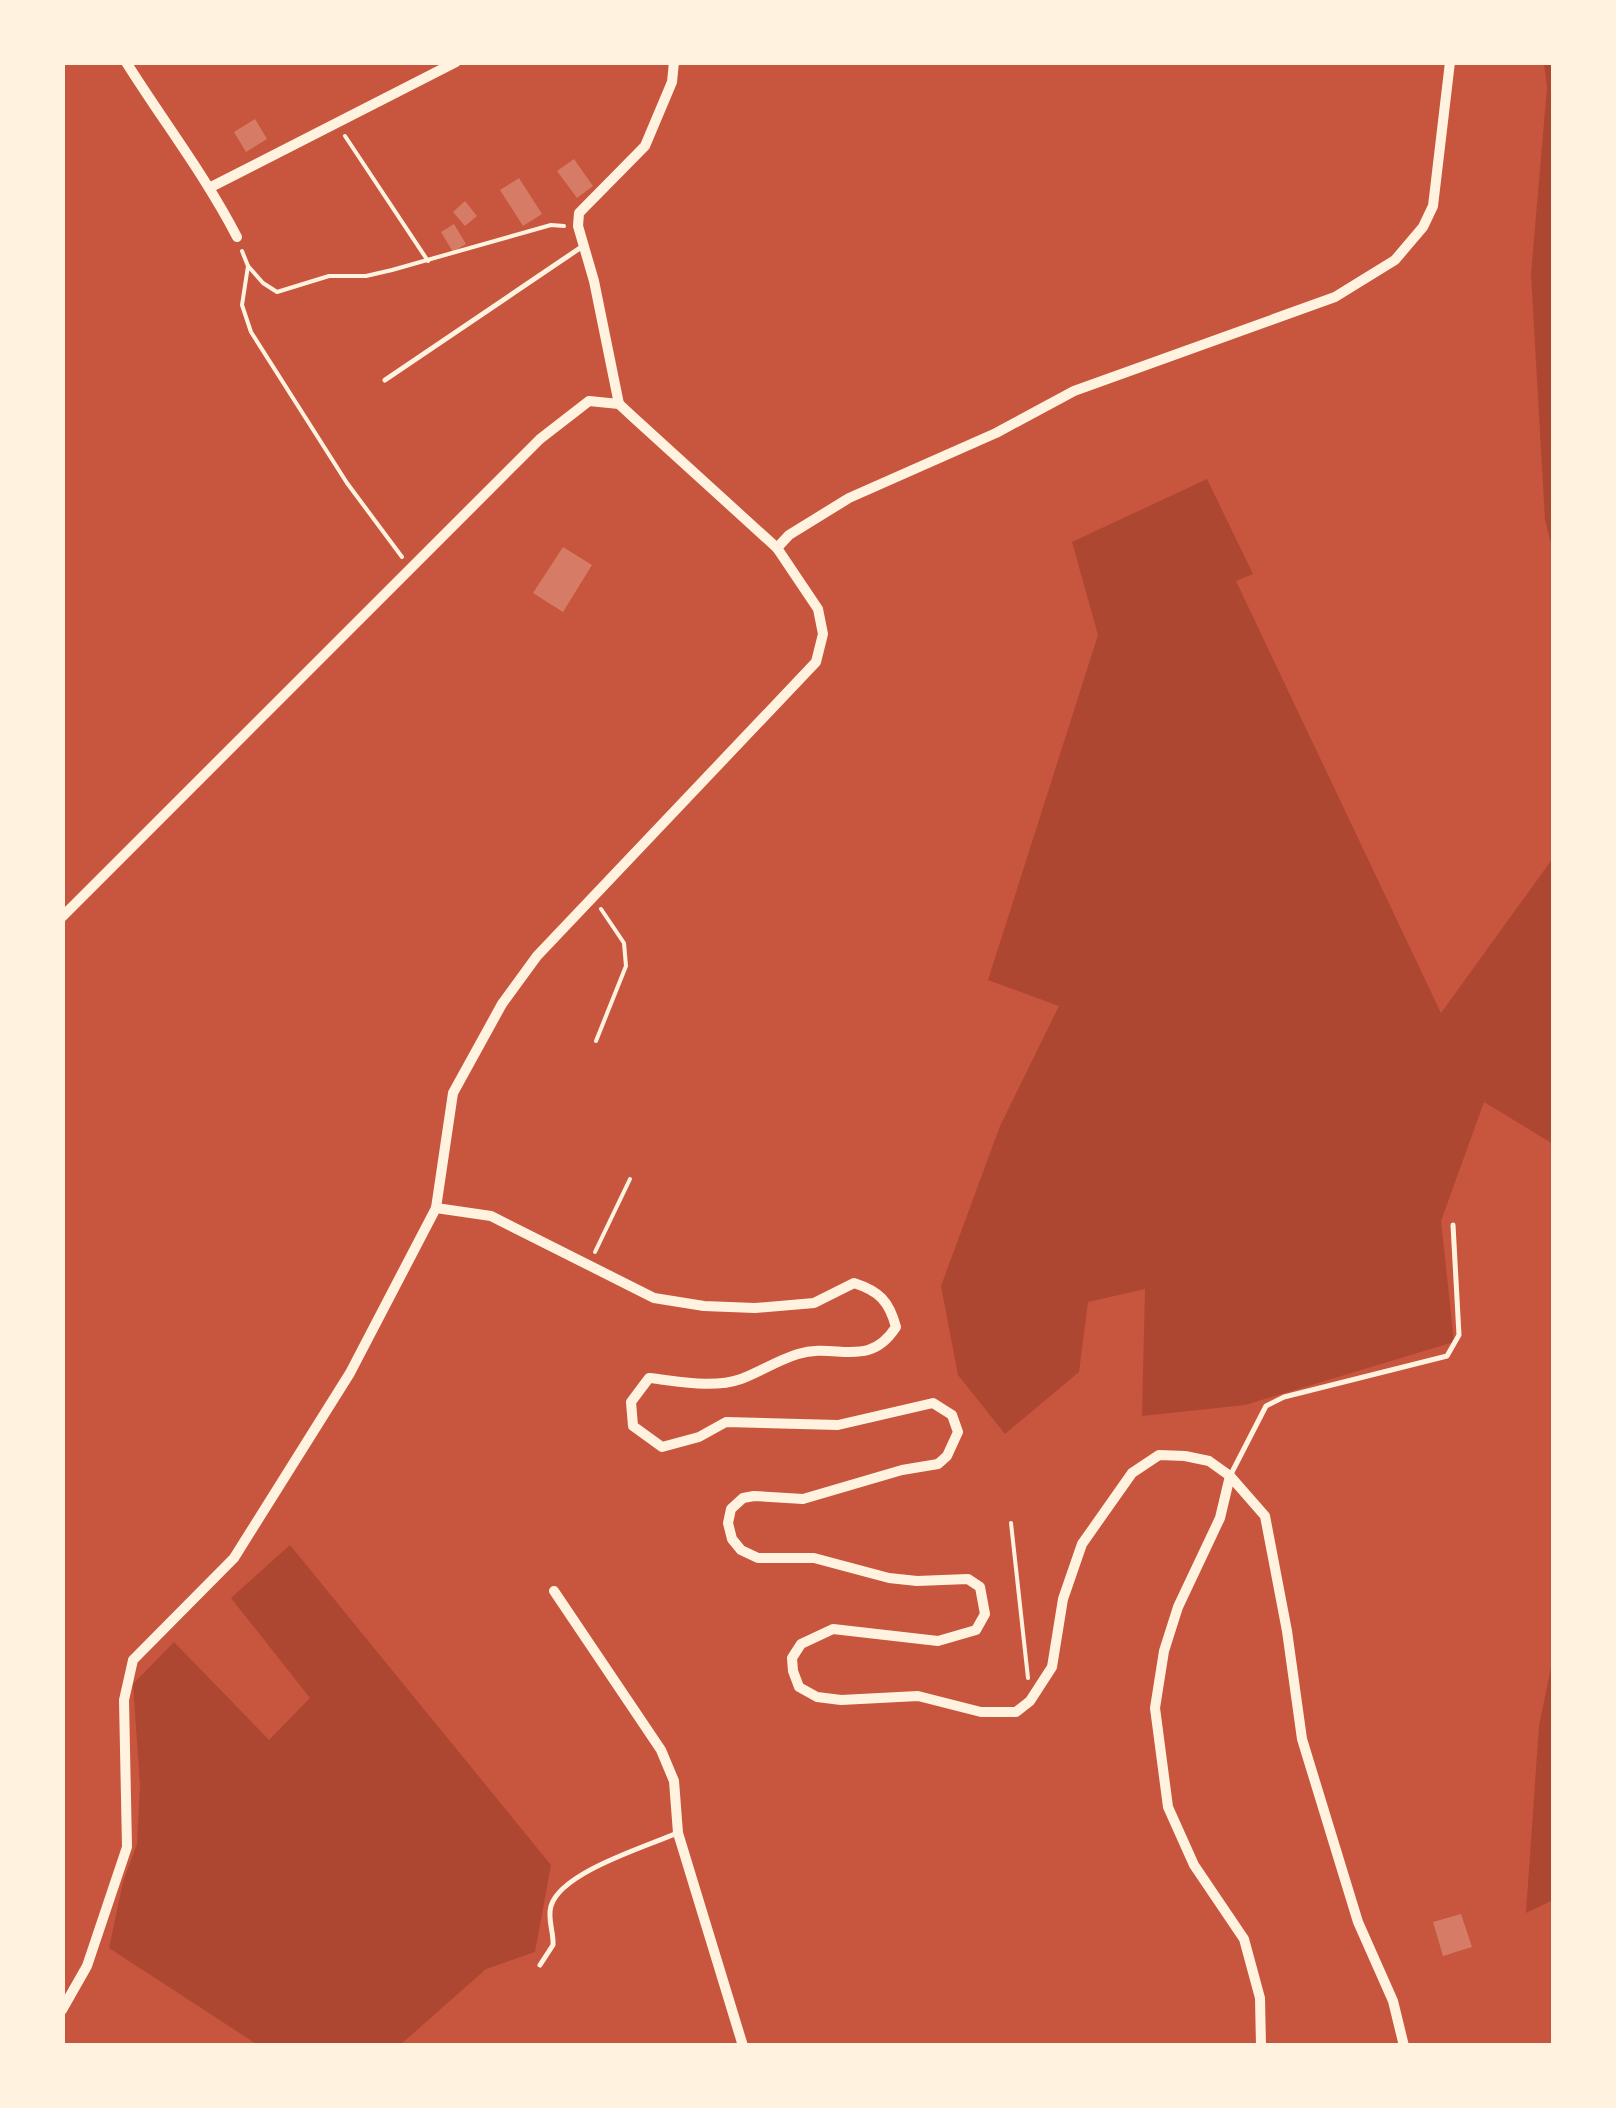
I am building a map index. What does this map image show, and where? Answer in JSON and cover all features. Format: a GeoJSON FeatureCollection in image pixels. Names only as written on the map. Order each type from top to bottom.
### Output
{"type":"FeatureCollection","features":[{"type":"Feature","properties":{"kind":"street"},"geometry":{"type":"LineString","coordinates":[[126,62],[174,138],[211,187],[236,237]]}},
{"type":"Feature","properties":{"kind":"street"},"geometry":{"type":"LineString","coordinates":[[211,187],[456,62]]}},
{"type":"Feature","properties":{"kind":"street"},"geometry":{"type":"LineString","coordinates":[[62,2010],[87,1966],[127,1848],[124,1700],[134,1660],[234,1558],[350,1373],[436,1208],[453,1094],[502,1004],[538,956],[592,897],[816,662],[823,634],[818,610],[777,548],[619,404],[594,281],[578,226],[579,213],[645,146],[672,82],[674,62]]}},
{"type":"Feature","properties":{"kind":"street"},"geometry":{"type":"LineString","coordinates":[[777,548],[790,535],[849,498],[996,433],[1074,392],[1335,297],[1395,260],[1433,206],[1450,62]]}},
{"type":"Feature","properties":{"kind":"street"},"geometry":{"type":"LineString","coordinates":[[62,917],[570,413],[589,401],[619,404]]}},
{"type":"Feature","properties":{"kind":"street"},"geometry":{"type":"LineString","coordinates":[[436,1208],[490,1216],[654,1298],[704,1306],[814,1304],[854,1284],[878,1290],[892,1311],[896,1327],[887,1340],[854,1355],[834,1350],[800,1352],[737,1381],[702,1384],[648,1378],[631,1402],[633,1426],[662,1447],[699,1437],[726,1422],[838,1425],[933,1402],[952,1415],[958,1432],[954,1445],[938,1464],[902,1470],[803,1499],[742,1498],[731,1509],[728,1523],[732,1539],[741,1550],[758,1558],[814,1558],[889,1578],[968,1579],[980,1587],[985,1614],[976,1630],[962,1635],[938,1641],[833,1629],[801,1644],[792,1658],[793,1671],[800,1687],[817,1697],[841,1700],[918,1696],[981,1712],[1016,1712],[1030,1700],[1052,1667],[1064,1599],[1082,1544],[1132,1472],[1160,1456],[1185,1456],[1208,1462],[1230,1476],[1265,1516],[1302,1738],[1358,1922],[1394,2002],[1404,2046]]}},
{"type":"Feature","properties":{"kind":"street"},"geometry":{"type":"LineString","coordinates":[[1230,1476],[1220,1518],[1178,1607],[1164,1651],[1155,1708],[1168,1807],[1194,1865],[1244,1939],[1260,1998],[1261,2046]]}},
{"type":"Feature","properties":{"kind":"street"},"geometry":{"type":"LineString","coordinates":[[554,1591],[660,1750],[674,1781],[678,1832],[743,2046]]}},
{"type":"Feature","properties":{"kind":"lane"},"geometry":{"type":"LineString","coordinates":[[385,380],[583,246]]}},
{"type":"Feature","properties":{"kind":"lane"},"geometry":{"type":"LineString","coordinates":[[1230,1476],[1266,1406],[1284,1397],[1447,1356],[1459,1335],[1453,1225]]}},
{"type":"Feature","properties":{"kind":"lane"},"geometry":{"type":"LineString","coordinates":[[540,1964],[553,1945],[552,1902],[564,1888],[582,1874],[678,1832]]}},
{"type":"Feature","properties":{"kind":"path"},"geometry":{"type":"LineString","coordinates":[[336,123],[428,261]]}},
{"type":"Feature","properties":{"kind":"path"},"geometry":{"type":"LineString","coordinates":[[410,568],[347,482],[250,332],[243,302],[248,266],[262,283],[277,292],[329,276],[366,276],[428,261],[551,225],[578,226]]}},
{"type":"Feature","properties":{"kind":"path"},"geometry":{"type":"LineString","coordinates":[[592,897],[624,943],[626,966],[596,1041]]}},
{"type":"Feature","properties":{"kind":"path"},"geometry":{"type":"LineString","coordinates":[[589,1265],[630,1179]]}},
{"type":"Feature","properties":{"kind":"path"},"geometry":{"type":"LineString","coordinates":[[1010,1524],[1030,1700]]}},
{"type":"Feature","properties":{"kind":"shaded area"},"geometry":{"type":"Polygon","coordinates":[[[1544,63],[1554,63],[1553,552],[1545,520],[1531,274],[1547,88],[1544,63]]]}},
{"type":"Feature","properties":{"kind":"shaded area"},"geometry":{"type":"Polygon","coordinates":[[[1207,479],[1253,574],[1236,581],[1441,1013],[1553,858],[1553,1144],[1484,1102],[1441,1221],[1454,1342],[1245,1405],[1142,1416],[1145,1289],[1088,1302],[1079,1372],[1005,1434],[958,1375],[941,1286],[1000,1126],[1059,1006],[988,980],[1098,635],[1072,542],[1207,479]]]}},
{"type":"Feature","properties":{"kind":"shaded area"},"geometry":{"type":"Polygon","coordinates":[[[290,1545],[551,1865],[535,1952],[486,1969],[400,2045],[258,2045],[109,1948],[123,1882],[137,1844],[140,1785],[133,1684],[174,1642],[269,1740],[310,1698],[231,1598],[290,1545]]]}},
{"type":"Feature","properties":{"kind":"shaded area"},"geometry":{"type":"Polygon","coordinates":[[[1553,1657],[1553,1900],[1526,1913],[1539,1726],[1553,1657]]]}},
{"type":"Feature","properties":{"kind":"building"},"geometry":{"type":"Polygon","coordinates":[[[255,119],[267,139],[246,152],[234,132],[255,119]]]}},
{"type":"Feature","properties":{"kind":"building"},"geometry":{"type":"Polygon","coordinates":[[[574,159],[593,186],[577,198],[557,171],[574,159]]]}},
{"type":"Feature","properties":{"kind":"building"},"geometry":{"type":"Polygon","coordinates":[[[519,178],[542,214],[523,226],[500,190],[519,178]]]}},
{"type":"Feature","properties":{"kind":"building"},"geometry":{"type":"Polygon","coordinates":[[[465,201],[477,216],[465,226],[453,212],[465,201]]]}},
{"type":"Feature","properties":{"kind":"building"},"geometry":{"type":"Polygon","coordinates":[[[454,224],[466,244],[453,252],[441,232],[454,224]]]}},
{"type":"Feature","properties":{"kind":"building"},"geometry":{"type":"Polygon","coordinates":[[[563,547],[592,565],[563,612],[533,593],[563,547]]]}},
{"type":"Feature","properties":{"kind":"building"},"geometry":{"type":"Polygon","coordinates":[[[1461,1914],[1472,1947],[1443,1956],[1433,1922],[1461,1914]]]}}]}
